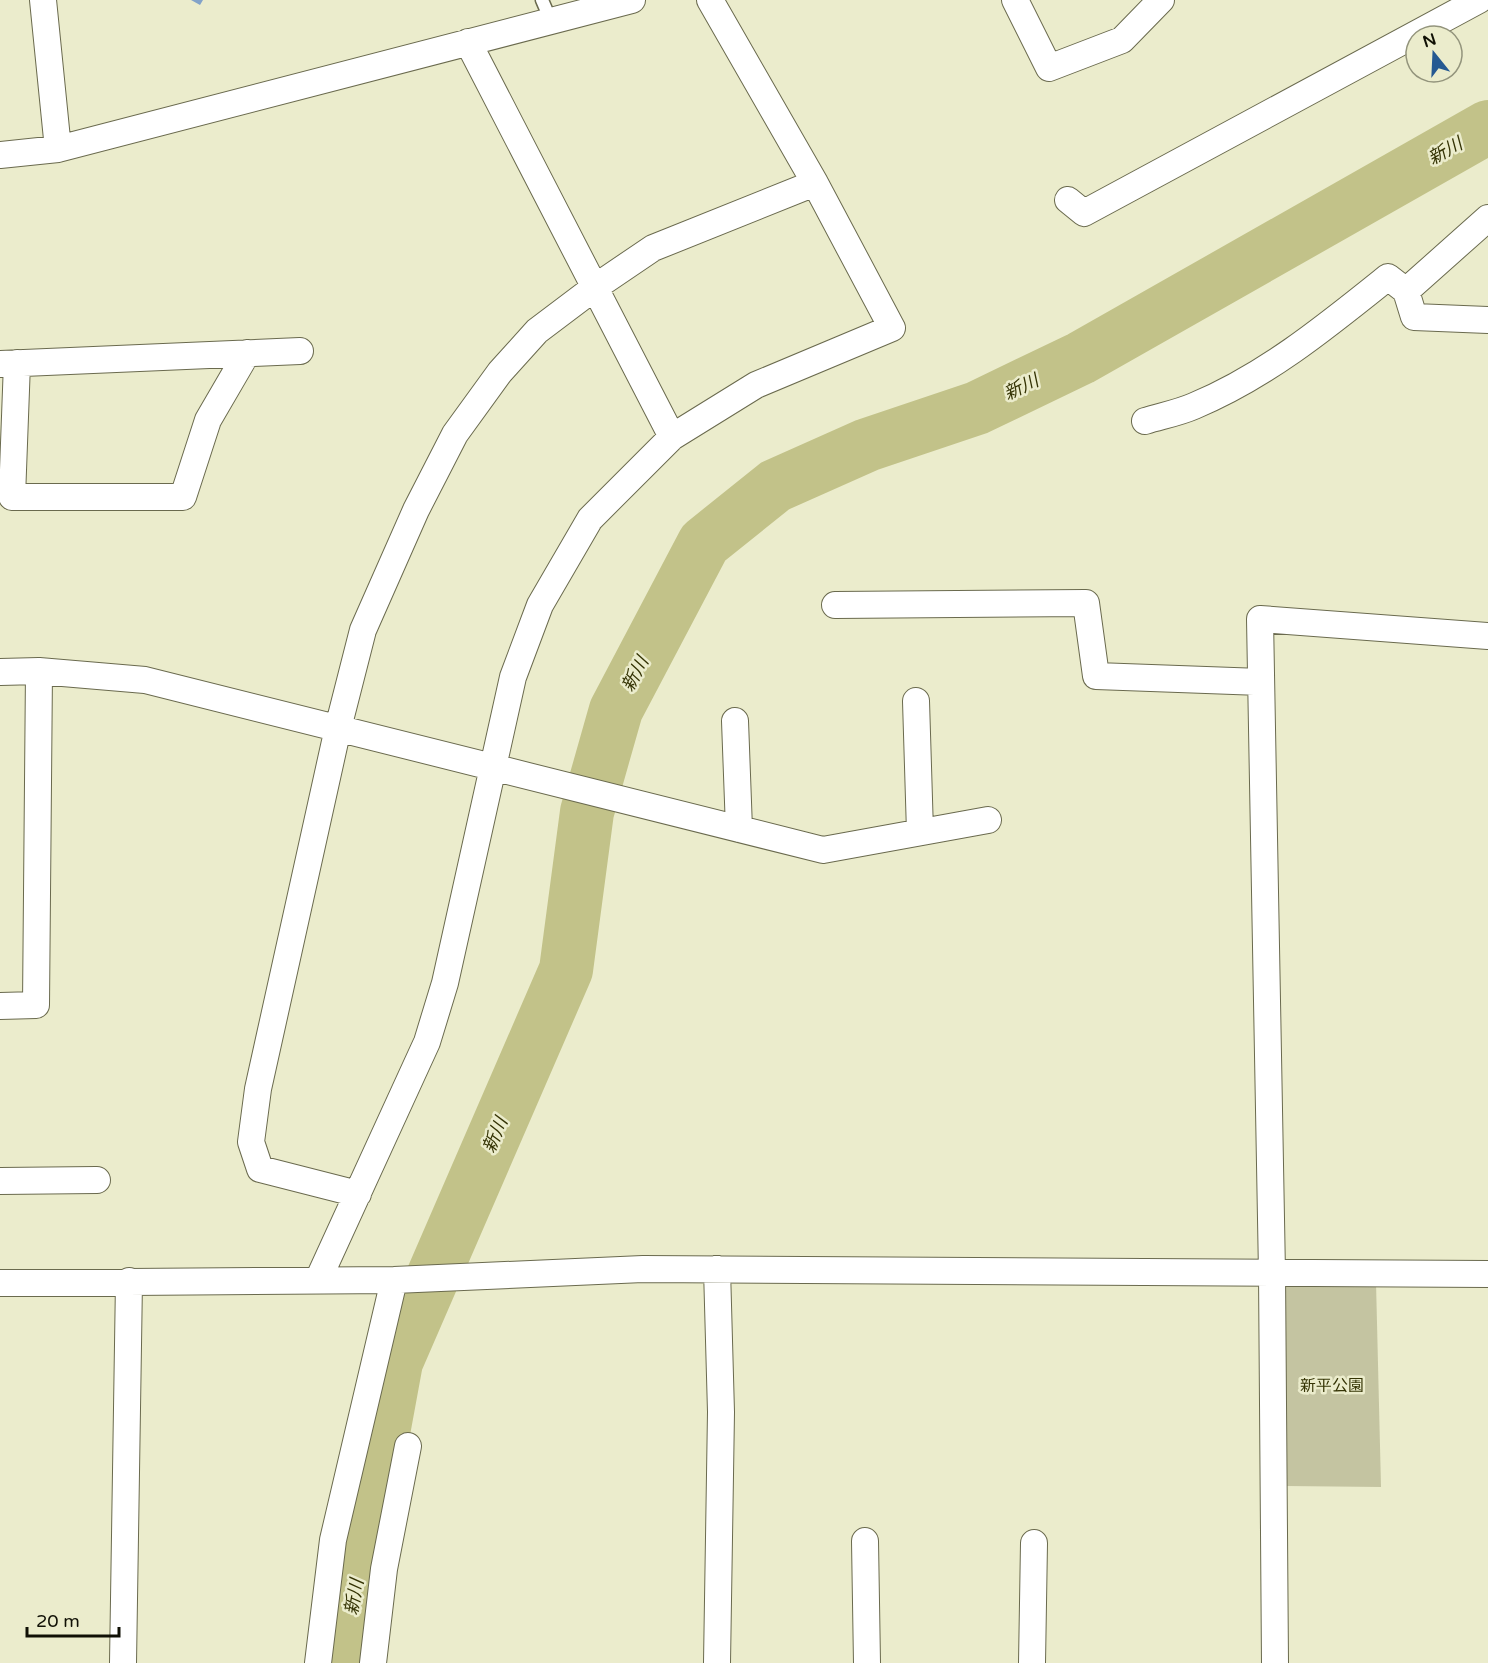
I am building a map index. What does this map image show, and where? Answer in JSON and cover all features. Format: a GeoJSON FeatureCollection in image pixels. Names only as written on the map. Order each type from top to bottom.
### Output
{"type":"FeatureCollection","features":[{"type":"Feature","properties":{"kind":"street"},"geometry":{"type":"LineString","coordinates":[[43,0],[58,149]]}},
{"type":"Feature","properties":{"kind":"street"},"geometry":{"type":"LineString","coordinates":[[0,154],[58,149],[468,42],[546,10],[632,0]]}},
{"type":"Feature","properties":{"kind":"street"},"geometry":{"type":"LineString","coordinates":[[318,1280],[427,1042],[445,983],[513,677],[540,605],[590,519],[672,437],[756,386],[892,328],[815,183],[710,0]]}},
{"type":"Feature","properties":{"kind":"street"},"geometry":{"type":"LineString","coordinates":[[1015,0],[1049,68],[1122,40],[1161,0]]}},
{"type":"Feature","properties":{"kind":"street"},"geometry":{"type":"LineString","coordinates":[[1068,200],[1084,213],[1479,0]]}},
{"type":"Feature","properties":{"kind":"street"},"geometry":{"type":"LineString","coordinates":[[468,42],[672,437]]}},
{"type":"Feature","properties":{"kind":"street"},"geometry":{"type":"LineString","coordinates":[[358,1194],[260,1169],[251,1142],[258,1089],[338,728],[363,630],[416,510],[455,434],[500,372],[537,331],[594,288],[653,248],[815,183]]}},
{"type":"Feature","properties":{"kind":"street"},"geometry":{"type":"LineString","coordinates":[[1406,291],[1488,218]]}},
{"type":"Feature","properties":{"kind":"street"},"geometry":{"type":"LineString","coordinates":[[1145,421],[1193,407],[1246,379],[1306,342],[1388,278],[1406,291],[1414,317],[1488,320]]}},
{"type":"Feature","properties":{"kind":"street"},"geometry":{"type":"LineString","coordinates":[[247,353],[207,420],[183,497],[12,497],[8,364],[247,353],[300,351]]}},
{"type":"Feature","properties":{"kind":"street"},"geometry":{"type":"LineString","coordinates":[[835,605],[1086,603],[1096,676],[1261,682]]}},
{"type":"Feature","properties":{"kind":"street"},"geometry":{"type":"LineString","coordinates":[[1275,1663],[1272,1273],[1260,619],[1488,636]]}},
{"type":"Feature","properties":{"kind":"street"},"geometry":{"type":"LineString","coordinates":[[0,1006],[36,1005],[39,671]]}},
{"type":"Feature","properties":{"kind":"street"},"geometry":{"type":"LineString","coordinates":[[0,672],[39,671],[146,680],[824,850],[988,820]]}},
{"type":"Feature","properties":{"kind":"street"},"geometry":{"type":"LineString","coordinates":[[916,701],[920,832]]}},
{"type":"Feature","properties":{"kind":"street"},"geometry":{"type":"LineString","coordinates":[[735,721],[739,829]]}},
{"type":"Feature","properties":{"kind":"street"},"geometry":{"type":"LineString","coordinates":[[0,1181],[97,1180]]}},
{"type":"Feature","properties":{"kind":"street"},"geometry":{"type":"LineString","coordinates":[[717,1269],[721,1412],[717,1663]]}},
{"type":"Feature","properties":{"kind":"street"},"geometry":{"type":"LineString","coordinates":[[0,1283],[318,1280],[717,1269],[1488,1274]]}},
{"type":"Feature","properties":{"kind":"street"},"geometry":{"type":"LineString","coordinates":[[318,1663],[333,1540],[406,1278]]}},
{"type":"Feature","properties":{"kind":"street"},"geometry":{"type":"LineString","coordinates":[[123,1663],[129,1281]]}},
{"type":"Feature","properties":{"kind":"street"},"geometry":{"type":"LineString","coordinates":[[372,1663],[384,1569],[408,1446]]}},
{"type":"Feature","properties":{"kind":"street"},"geometry":{"type":"LineString","coordinates":[[866,1541],[867,1663]]}},
{"type":"Feature","properties":{"kind":"street"},"geometry":{"type":"LineString","coordinates":[[1032,1663],[1034,1543]]}},
{"type":"Feature","properties":{"kind":"green space","name":"新平公園"},"geometry":{"type":"Polygon","coordinates":[[[1289,1280],[1376,1282],[1381,1487],[1286,1486],[1284,1286],[1289,1280]]]}},
{"type":"Feature","properties":{"kind":"waterway","name":"新川"},"geometry":{"type":"LineString","coordinates":[[345,1663],[349,1618],[396,1362],[566,970],[587,812],[616,710],[704,543],[775,486],[867,445],[977,408],[1081,358],[1488,127]]}}]}
